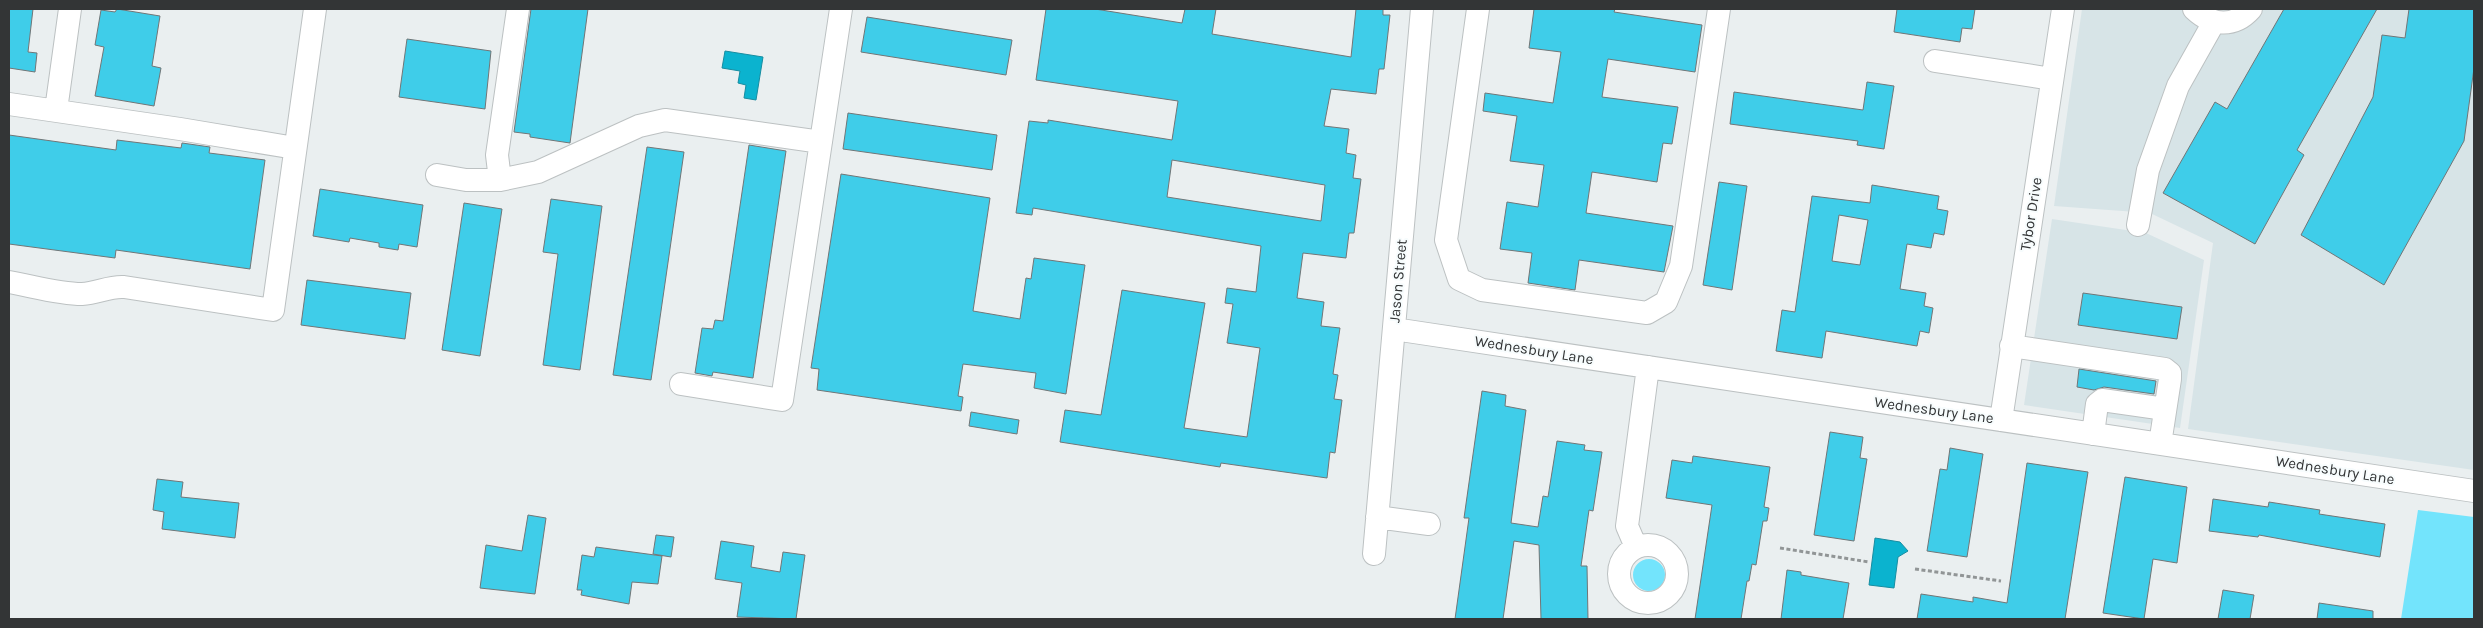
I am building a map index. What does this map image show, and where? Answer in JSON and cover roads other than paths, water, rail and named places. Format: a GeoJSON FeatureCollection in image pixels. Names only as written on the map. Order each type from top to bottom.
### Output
{"type":"FeatureCollection","features":[{"type":"Feature","properties":{"kind":"street"},"geometry":{"type":"LineString","coordinates":[[56,110],[70,9]]}},
{"type":"Feature","properties":{"kind":"street"},"geometry":{"type":"LineString","coordinates":[[9,282],[80,294],[92,293],[111,286],[124,287],[273,310],[315,9]]}},
{"type":"Feature","properties":{"kind":"street"},"geometry":{"type":"LineString","coordinates":[[500,180],[497,155],[518,9]]}},
{"type":"Feature","properties":{"kind":"street"},"geometry":{"type":"LineString","coordinates":[[681,384],[782,400],[841,9]]}},
{"type":"Feature","properties":{"kind":"street","name":"Jason Street"},"geometry":{"type":"LineString","coordinates":[[1374,554],[1422,9]]}},
{"type":"Feature","properties":{"kind":"street"},"geometry":{"type":"LineString","coordinates":[[1478,9],[1446,240],[1460,279],[1482,290],[1647,313],[1666,302],[1680,266],[1719,9]]}},
{"type":"Feature","properties":{"kind":"street","name":"Tybor Drive"},"geometry":{"type":"LineString","coordinates":[[2000,420],[2062,9]]}},
{"type":"Feature","properties":{"kind":"street"},"geometry":{"type":"LineString","coordinates":[[2194,9],[2203,17],[2214,22],[2228,23],[2240,19],[2251,9]]}},
{"type":"Feature","properties":{"kind":"street"},"geometry":{"type":"LineString","coordinates":[[2138,225],[2148,170],[2172,102],[2178,86],[2214,22]]}},
{"type":"Feature","properties":{"kind":"street"},"geometry":{"type":"LineString","coordinates":[[1935,61],[2052,79]]}},
{"type":"Feature","properties":{"kind":"street"},"geometry":{"type":"LineString","coordinates":[[9,104],[295,148]]}},
{"type":"Feature","properties":{"kind":"street"},"geometry":{"type":"LineString","coordinates":[[437,174],[466,180],[500,180],[538,172],[639,126],[665,120],[821,142]]}},
{"type":"Feature","properties":{"kind":"street","name":"Wednesbury Lane"},"geometry":{"type":"LineString","coordinates":[[1394,329],[2474,491]]}},
{"type":"Feature","properties":{"kind":"street"},"geometry":{"type":"LineString","coordinates":[[2011,346],[2165,369],[2170,373],[2170,379],[2160,444]]}},
{"type":"Feature","properties":{"kind":"street"},"geometry":{"type":"LineString","coordinates":[[1636,547],[1627,526],[1648,367]]}},
{"type":"Feature","properties":{"kind":"street"},"geometry":{"type":"LineString","coordinates":[[2092,434],[2097,404],[2102,400],[2165,409]]}},
{"type":"Feature","properties":{"kind":"street"},"geometry":{"type":"LineString","coordinates":[[1377,517],[1428,524]]}}]}
